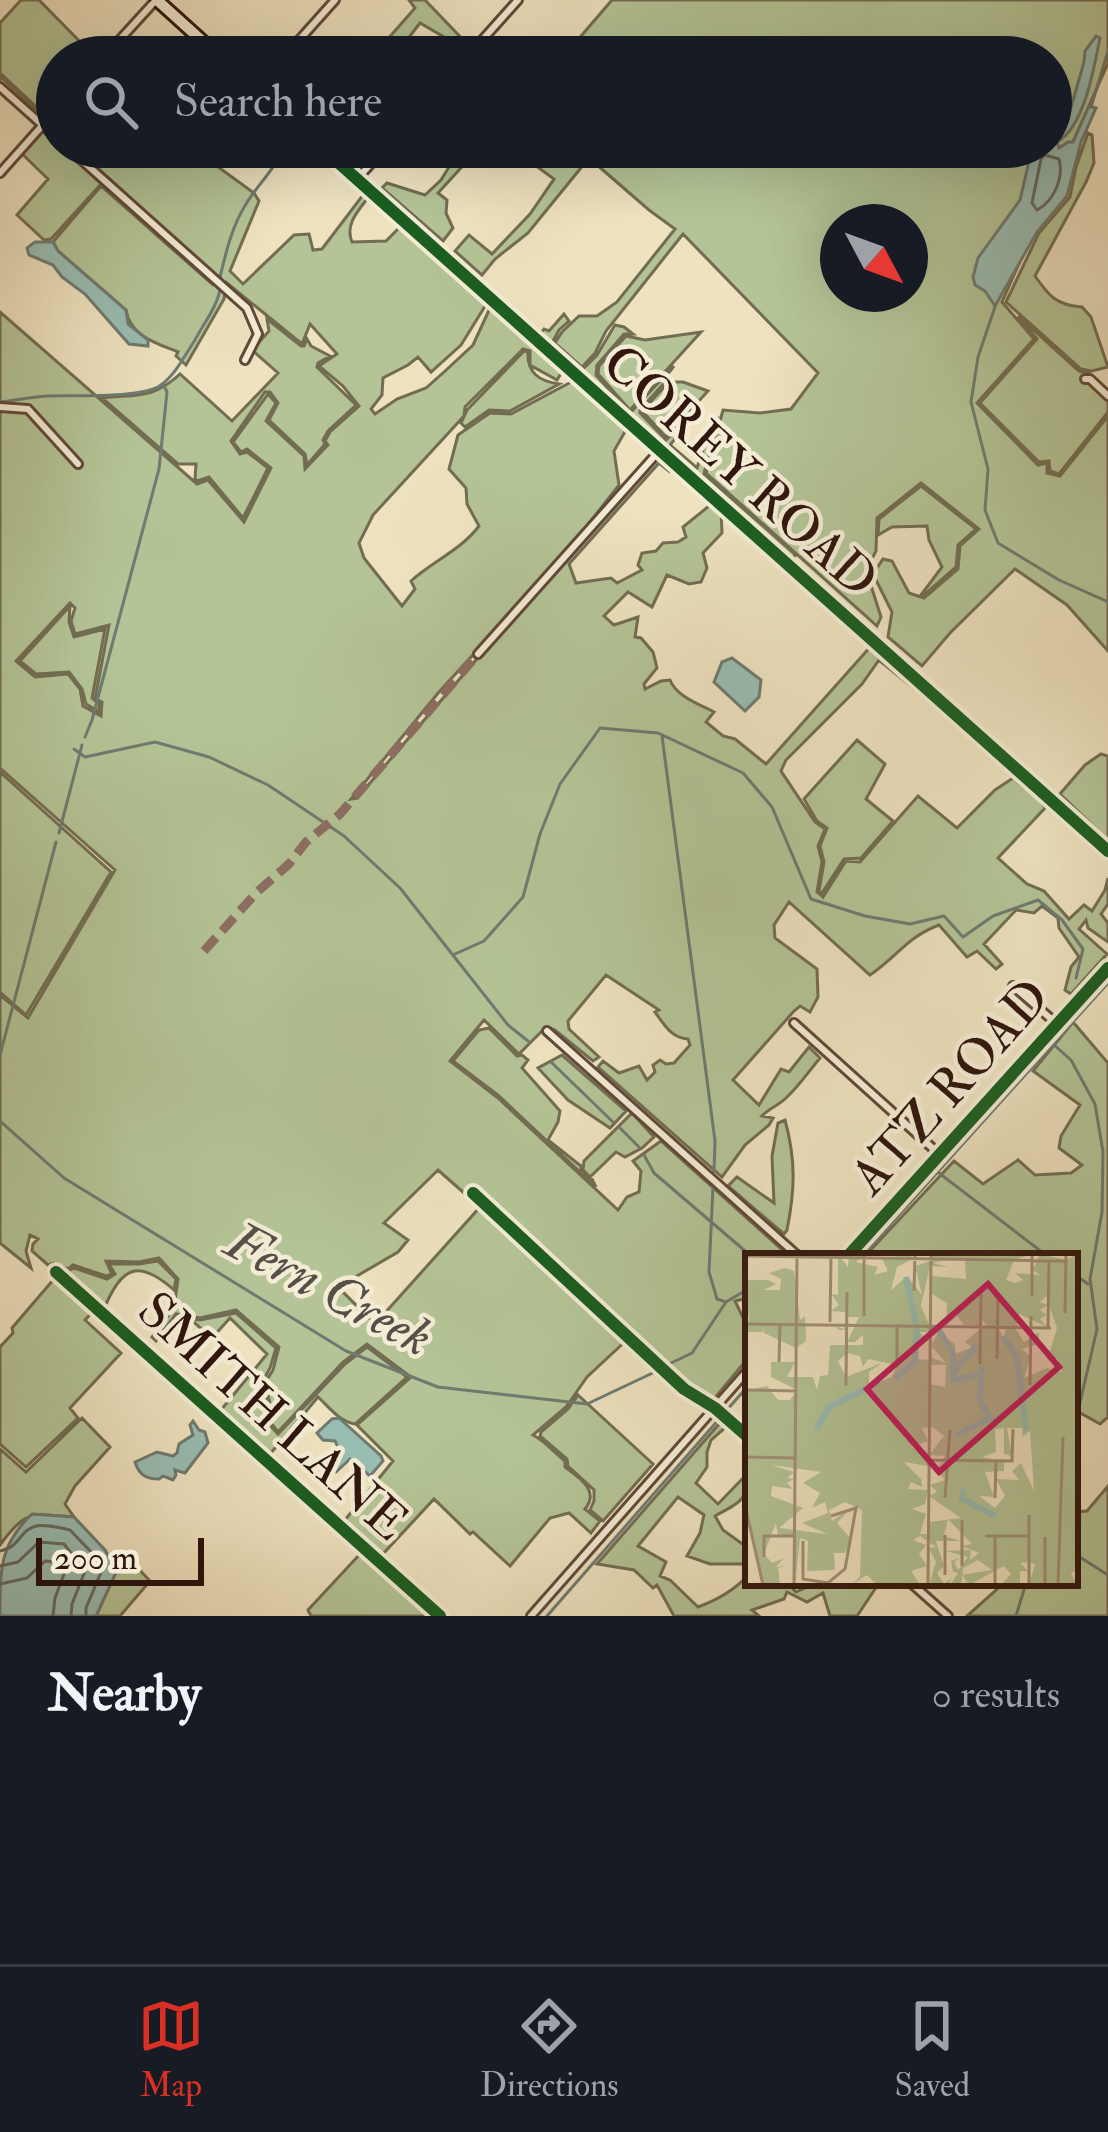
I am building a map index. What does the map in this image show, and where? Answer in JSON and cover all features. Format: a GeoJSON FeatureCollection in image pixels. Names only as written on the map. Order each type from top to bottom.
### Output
{"type":"FeatureCollection","features":[{"type":"Feature","properties":{"kind":"street"},"geometry":{"type":"LineString","coordinates":[[123,36],[156,0],[196,36]]}},
{"type":"Feature","properties":{"kind":"street"},"geometry":{"type":"LineString","coordinates":[[303,36],[335,0]]}},
{"type":"Feature","properties":{"kind":"street"},"geometry":{"type":"LineString","coordinates":[[486,36],[518,0]]}},
{"type":"Feature","properties":{"kind":"street"},"geometry":{"type":"LineString","coordinates":[[0,87],[36,119]]}},
{"type":"Feature","properties":{"kind":"street"},"geometry":{"type":"LineString","coordinates":[[0,172],[36,133]]}},
{"type":"Feature","properties":{"kind":"street"},"geometry":{"type":"LineString","coordinates":[[90,168],[247,308],[258,334],[245,361]]}},
{"type":"Feature","properties":{"kind":"street","name":"COREY ROAD"},"geometry":{"type":"LineString","coordinates":[[345,168],[1108,851]]}},
{"type":"Feature","properties":{"kind":"street"},"geometry":{"type":"LineString","coordinates":[[357,179],[367,168]]}},
{"type":"Feature","properties":{"kind":"street"},"geometry":{"type":"LineString","coordinates":[[1084,379],[1108,395]]}},
{"type":"Feature","properties":{"kind":"street"},"geometry":{"type":"LineString","coordinates":[[0,407],[28,409],[78,464]]}},
{"type":"Feature","properties":{"kind":"street"},"geometry":{"type":"LineString","coordinates":[[478,654],[660,450]]}},
{"type":"Feature","properties":{"kind":"street","name":"ATZ ROAD"},"geometry":{"type":"LineString","coordinates":[[851,1253],[1108,968]]}},
{"type":"Feature","properties":{"kind":"street"},"geometry":{"type":"LineString","coordinates":[[1013,986],[1058,1024]]}},
{"type":"Feature","properties":{"kind":"street"},"geometry":{"type":"LineString","coordinates":[[794,1023],[939,1154]]}},
{"type":"Feature","properties":{"kind":"street"},"geometry":{"type":"LineString","coordinates":[[547,1031],[795,1253]]}},
{"type":"Feature","properties":{"kind":"street"},"geometry":{"type":"LineString","coordinates":[[473,1193],[685,1389],[745,1434]]}},
{"type":"Feature","properties":{"kind":"street","name":"SMITH LANE"},"geometry":{"type":"LineString","coordinates":[[56,1272],[440,1616]]}},
{"type":"Feature","properties":{"kind":"street"},"geometry":{"type":"LineString","coordinates":[[531,1616],[745,1373]]}},
{"type":"Feature","properties":{"kind":"street"},"geometry":{"type":"LineString","coordinates":[[914,1586],[948,1616]]}},
{"type":"Feature","properties":{"kind":"green space"},"geometry":{"type":"Polygon","coordinates":[[[21,0],[39,0],[74,36],[36,36],[36,106],[0,73],[0,23],[21,0]]]}},
{"type":"Feature","properties":{"kind":"green space"},"geometry":{"type":"Polygon","coordinates":[[[409,0],[425,0],[459,36],[442,36],[420,23],[410,36],[390,36],[415,8],[409,0]]]}},
{"type":"Feature","properties":{"kind":"green space"},"geometry":{"type":"Polygon","coordinates":[[[612,0],[1108,0],[1108,63],[1072,144],[1072,36],[581,36],[612,0]]]}},
{"type":"Feature","properties":{"kind":"green space"},"geometry":{"type":"Polygon","coordinates":[[[0,76],[36,110],[36,124],[0,91],[0,76]]]}},
{"type":"Feature","properties":{"kind":"green space"},"geometry":{"type":"Polygon","coordinates":[[[36,128],[36,167],[18,150],[36,128]]]}},
{"type":"Feature","properties":{"kind":"green space"},"geometry":{"type":"Polygon","coordinates":[[[1088,133],[1094,163],[1035,276],[1054,298],[1082,307],[1091,317],[1108,367],[1092,371],[1081,369],[1006,302],[1039,233],[1070,197],[1088,133]]]}},
{"type":"Feature","properties":{"kind":"green space"},"geometry":{"type":"Polygon","coordinates":[[[37,168],[90,168],[211,275],[211,280],[101,184],[51,239],[44,240],[17,215],[48,179],[37,168]]]}},
{"type":"Feature","properties":{"kind":"green space"},"geometry":{"type":"Polygon","coordinates":[[[97,168],[220,168],[254,193],[259,201],[230,271],[243,284],[294,235],[309,234],[313,250],[322,249],[363,195],[367,199],[351,224],[352,242],[386,241],[401,226],[411,231],[487,303],[461,345],[431,372],[418,357],[383,378],[382,395],[371,409],[375,414],[426,388],[444,372],[473,345],[494,307],[563,370],[557,380],[530,365],[530,351],[523,349],[465,407],[464,416],[373,515],[359,543],[364,558],[402,606],[415,589],[411,581],[479,526],[467,504],[466,488],[449,469],[458,435],[490,413],[511,414],[573,381],[627,428],[614,451],[619,485],[564,555],[439,692],[351,799],[357,798],[658,455],[671,466],[669,471],[659,463],[569,564],[576,583],[611,578],[617,583],[642,570],[638,565],[642,553],[686,537],[683,527],[709,506],[721,511],[722,533],[703,553],[707,568],[701,582],[689,584],[667,575],[652,607],[628,592],[604,616],[614,625],[638,617],[635,637],[653,652],[657,668],[645,689],[670,680],[683,695],[714,712],[706,722],[766,764],[871,646],[933,698],[928,700],[879,660],[862,684],[786,760],[781,771],[815,822],[825,829],[818,846],[822,862],[817,892],[823,897],[846,861],[860,862],[918,796],[957,828],[1013,778],[1045,808],[998,858],[1027,884],[1044,891],[1069,919],[1084,905],[1092,911],[1108,878],[1108,904],[1101,914],[1108,923],[1108,942],[1088,928],[1086,920],[1079,929],[1107,954],[1071,994],[1065,990],[1079,957],[1059,928],[1058,918],[1042,906],[1034,913],[1016,910],[984,944],[1002,964],[996,969],[977,951],[967,957],[939,925],[910,941],[870,975],[789,902],[774,925],[775,938],[817,969],[818,997],[810,1012],[800,1006],[794,1011],[733,1080],[759,1105],[781,1069],[789,1072],[809,1047],[820,1058],[783,1101],[762,1116],[773,1118],[722,1177],[598,1067],[603,1061],[619,1073],[639,1066],[647,1080],[655,1072],[653,1065],[660,1060],[674,1063],[690,1045],[688,1039],[668,1030],[655,1012],[659,1010],[606,975],[568,1021],[569,1029],[599,1057],[593,1061],[546,1027],[519,1054],[484,1020],[450,1061],[498,1098],[618,1210],[627,1197],[639,1192],[641,1171],[633,1161],[661,1141],[786,1253],[745,1253],[745,1299],[735,1301],[745,1322],[745,1362],[709,1405],[630,1337],[587,1377],[566,1407],[533,1435],[586,1485],[590,1496],[585,1509],[600,1521],[591,1533],[569,1513],[550,1518],[510,1566],[434,1499],[381,1556],[344,1521],[393,1461],[357,1425],[411,1377],[367,1344],[343,1362],[278,1432],[270,1422],[265,1383],[279,1347],[236,1310],[200,1318],[176,1314],[156,1341],[152,1337],[174,1308],[178,1279],[159,1258],[106,1261],[112,1274],[106,1276],[73,1265],[68,1269],[48,1265],[32,1251],[38,1239],[30,1235],[26,1251],[31,1268],[0,1243],[0,995],[28,1018],[115,870],[0,768],[0,312],[197,484],[208,480],[244,522],[271,468],[247,449],[241,452],[233,442],[268,394],[276,403],[266,421],[304,456],[305,469],[328,445],[330,432],[359,406],[319,366],[337,354],[310,324],[302,344],[227,283],[224,299],[186,365],[176,356],[178,352],[138,332],[126,310],[53,242],[101,186],[212,284],[214,274],[97,168]],[[70,603],[16,661],[35,677],[68,674],[80,689],[83,706],[101,716],[102,702],[95,699],[109,625],[75,634],[71,621],[75,608],[70,603]],[[438,1170],[384,1223],[408,1240],[398,1252],[338,1287],[375,1324],[480,1207],[438,1170]]]}},
{"type":"Feature","properties":{"kind":"green space"},"geometry":{"type":"Polygon","coordinates":[[[448,168],[461,168],[438,193],[447,200],[446,213],[453,228],[443,241],[382,188],[387,183],[425,195],[448,168]]]}},
{"type":"Feature","properties":{"kind":"green space"},"geometry":{"type":"Polygon","coordinates":[[[539,168],[581,168],[528,233],[482,275],[455,251],[469,235],[492,254],[530,214],[554,179],[539,168]]]}},
{"type":"Feature","properties":{"kind":"green space"},"geometry":{"type":"Polygon","coordinates":[[[601,168],[1061,168],[1002,302],[1034,339],[977,403],[1038,465],[1047,463],[1047,473],[1060,476],[1108,416],[1108,651],[1067,605],[1015,569],[922,666],[888,637],[892,612],[873,574],[883,559],[892,561],[909,593],[924,598],[958,569],[960,546],[979,529],[921,483],[877,518],[876,551],[866,570],[881,617],[877,626],[706,473],[723,410],[791,409],[818,373],[683,234],[582,367],[555,343],[579,316],[597,316],[617,302],[675,229],[601,168]]]}},
{"type":"Feature","properties":{"kind":"green space"},"geometry":{"type":"Polygon","coordinates":[[[564,314],[569,321],[552,343],[582,370],[615,325],[633,334],[624,334],[597,365],[596,375],[629,412],[674,366],[640,413],[666,440],[699,409],[670,445],[697,468],[717,419],[704,474],[796,555],[792,558],[538,337],[564,314]]]}},
{"type":"Feature","properties":{"kind":"green space"},"geometry":{"type":"Polygon","coordinates":[[[1018,316],[1079,371],[1089,373],[1093,387],[1108,399],[1108,412],[1059,474],[1050,471],[1049,461],[1039,462],[980,403],[1037,339],[1018,316]]]}},
{"type":"Feature","properties":{"kind":"green space"},"geometry":{"type":"Polygon","coordinates":[[[267,319],[301,346],[307,339],[330,356],[317,367],[356,405],[328,431],[325,444],[307,465],[305,454],[269,420],[278,403],[265,392],[231,441],[240,454],[247,452],[268,468],[243,518],[209,477],[195,479],[196,464],[178,464],[102,398],[152,392],[180,374],[232,421],[278,373],[252,350],[269,331],[267,319]]]}},
{"type":"Feature","properties":{"kind":"green space"},"geometry":{"type":"Polygon","coordinates":[[[701,332],[630,410],[598,374],[599,366],[626,336],[645,340],[701,332]]]}},
{"type":"Feature","properties":{"kind":"green space"},"geometry":{"type":"Polygon","coordinates":[[[524,351],[536,375],[559,384],[510,411],[489,410],[465,427],[461,423],[467,410],[524,351]]]}},
{"type":"Feature","properties":{"kind":"green space"},"geometry":{"type":"Polygon","coordinates":[[[669,382],[708,391],[666,437],[642,411],[669,382]]]}},
{"type":"Feature","properties":{"kind":"green space"},"geometry":{"type":"Polygon","coordinates":[[[921,486],[976,529],[958,545],[956,567],[923,596],[942,567],[927,526],[892,527],[878,535],[879,519],[921,486]]]}},
{"type":"Feature","properties":{"kind":"green space"},"geometry":{"type":"Polygon","coordinates":[[[70,606],[74,637],[105,629],[92,698],[99,712],[86,704],[69,672],[36,674],[20,661],[70,606]]]}},
{"type":"Feature","properties":{"kind":"green space"},"geometry":{"type":"Polygon","coordinates":[[[857,740],[885,764],[866,799],[893,821],[861,858],[844,859],[822,893],[820,846],[827,828],[804,799],[857,740]]]}},
{"type":"Feature","properties":{"kind":"green space"},"geometry":{"type":"Polygon","coordinates":[[[1101,754],[1108,756],[1108,840],[1060,794],[1101,754]]]}},
{"type":"Feature","properties":{"kind":"green space"},"geometry":{"type":"Polygon","coordinates":[[[0,772],[111,872],[26,1015],[0,992],[0,772]]]}},
{"type":"Feature","properties":{"kind":"green space"},"geometry":{"type":"Polygon","coordinates":[[[1073,1022],[1108,1063],[1108,1417],[1100,1424],[1078,1412],[1078,1253],[868,1253],[954,1161],[983,1184],[1018,1160],[1035,1175],[1071,1173],[1082,1165],[1059,1148],[1080,1105],[1033,1071],[1073,1022]]]}},
{"type":"Feature","properties":{"kind":"green space"},"geometry":{"type":"Polygon","coordinates":[[[489,1028],[517,1056],[528,1060],[522,1068],[560,1111],[548,1140],[581,1166],[596,1187],[499,1096],[453,1061],[479,1030],[489,1028]]]}},
{"type":"Feature","properties":{"kind":"green space"},"geometry":{"type":"Polygon","coordinates":[[[562,1055],[626,1111],[610,1128],[568,1100],[538,1068],[562,1055]]]}},
{"type":"Feature","properties":{"kind":"green space"},"geometry":{"type":"Polygon","coordinates":[[[632,1113],[654,1137],[625,1157],[616,1152],[590,1177],[583,1170],[584,1161],[632,1113]]]}},
{"type":"Feature","properties":{"kind":"green space"},"geometry":{"type":"Polygon","coordinates":[[[785,1120],[793,1175],[784,1234],[728,1186],[737,1177],[774,1203],[772,1156],[778,1123],[785,1120]]]}},
{"type":"Feature","properties":{"kind":"green space"},"geometry":{"type":"Polygon","coordinates":[[[158,1261],[176,1279],[174,1290],[150,1274],[132,1272],[117,1284],[104,1309],[99,1305],[85,1320],[121,1353],[70,1408],[78,1418],[26,1467],[0,1444],[0,1347],[12,1328],[54,1279],[48,1274],[54,1266],[107,1279],[115,1274],[109,1264],[158,1261]]]}},
{"type":"Feature","properties":{"kind":"green space"},"geometry":{"type":"Polygon","coordinates":[[[236,1313],[276,1348],[262,1383],[268,1423],[278,1434],[367,1347],[407,1377],[355,1424],[318,1397],[265,1460],[216,1416],[267,1354],[230,1318],[212,1338],[190,1319],[236,1313]]]}},
{"type":"Feature","properties":{"kind":"green space"},"geometry":{"type":"Polygon","coordinates":[[[578,1395],[653,1464],[603,1521],[590,1510],[594,1490],[540,1436],[578,1395]]]}},
{"type":"Feature","properties":{"kind":"green space"},"geometry":{"type":"Polygon","coordinates":[[[82,1418],[110,1447],[65,1504],[74,1517],[31,1516],[0,1545],[0,1449],[26,1472],[82,1418]]]}},
{"type":"Feature","properties":{"kind":"green space"},"geometry":{"type":"Polygon","coordinates":[[[720,1423],[726,1427],[711,1440],[707,1467],[696,1483],[718,1504],[745,1476],[740,1500],[715,1516],[723,1530],[745,1546],[745,1564],[710,1564],[687,1556],[704,1515],[678,1497],[638,1546],[666,1562],[660,1576],[698,1607],[745,1578],[745,1586],[790,1586],[796,1592],[809,1586],[877,1586],[857,1616],[830,1616],[823,1593],[807,1602],[787,1592],[784,1599],[752,1610],[759,1616],[674,1616],[657,1585],[653,1588],[634,1570],[597,1564],[720,1423]]]}},
{"type":"Feature","properties":{"kind":"green space"},"geometry":{"type":"Polygon","coordinates":[[[1108,1486],[1108,1616],[967,1616],[1001,1586],[1078,1586],[1078,1512],[1087,1511],[1108,1486]]]}},
{"type":"Feature","properties":{"kind":"green space"},"geometry":{"type":"Polygon","coordinates":[[[360,1554],[430,1616],[311,1616],[308,1610],[360,1554]]]}},
{"type":"Feature","properties":{"kind":"green space"},"geometry":{"type":"Polygon","coordinates":[[[131,1561],[150,1581],[120,1616],[96,1616],[117,1570],[131,1561]]]}},
{"type":"Feature","properties":{"kind":"water"},"geometry":{"type":"Polygon","coordinates":[[[1096,36],[1100,38],[1086,96],[1072,127],[1072,104],[1085,51],[1096,36]]]}},
{"type":"Feature","properties":{"kind":"water"},"geometry":{"type":"Polygon","coordinates":[[[1089,106],[1096,108],[1081,142],[1067,196],[1037,232],[995,306],[973,277],[978,258],[1020,200],[1027,168],[1072,168],[1072,142],[1089,106]]]}},
{"type":"Feature","properties":{"kind":"water"},"geometry":{"type":"Polygon","coordinates":[[[35,242],[53,242],[126,310],[128,324],[148,340],[148,346],[129,344],[53,265],[29,255],[27,248],[35,242]]]}},
{"type":"Feature","properties":{"kind":"water"},"geometry":{"type":"Polygon","coordinates":[[[732,658],[761,680],[759,697],[745,711],[714,682],[722,662],[732,658]]]}},
{"type":"Feature","properties":{"kind":"water"},"geometry":{"type":"Polygon","coordinates":[[[339,1418],[381,1456],[383,1461],[370,1476],[350,1459],[336,1472],[327,1467],[339,1449],[335,1441],[323,1440],[317,1433],[339,1418]]]}},
{"type":"Feature","properties":{"kind":"water"},"geometry":{"type":"Polygon","coordinates":[[[193,1421],[205,1432],[208,1443],[185,1473],[175,1470],[173,1480],[141,1473],[135,1462],[157,1452],[173,1456],[179,1444],[193,1435],[193,1421]]]}},
{"type":"Feature","properties":{"kind":"water"},"geometry":{"type":"Polygon","coordinates":[[[32,1514],[74,1517],[105,1550],[117,1570],[96,1616],[0,1616],[4,1558],[32,1514]]]}},
{"type":"Feature","properties":{"kind":"waterway"},"geometry":{"type":"LineString","coordinates":[[1091,107],[1108,51]]}},
{"type":"Feature","properties":{"kind":"waterway"},"geometry":{"type":"LineString","coordinates":[[220,277],[241,212],[272,168]]}},
{"type":"Feature","properties":{"kind":"waterway"},"geometry":{"type":"LineString","coordinates":[[0,402],[124,394],[161,385],[195,340],[220,289]]}},
{"type":"Feature","properties":{"kind":"waterway"},"geometry":{"type":"LineString","coordinates":[[996,304],[978,357],[971,402],[988,469],[985,510],[998,543],[1059,580],[1108,602]]}},
{"type":"Feature","properties":{"kind":"waterway","name":"Fern Creek"},"geometry":{"type":"LineString","coordinates":[[85,737],[159,469],[167,392],[163,384]]}},
{"type":"Feature","properties":{"kind":"waterway"},"geometry":{"type":"LineString","coordinates":[[455,954],[484,941],[523,897],[560,784],[600,728],[658,733],[743,773],[772,807],[811,899],[910,924],[944,916],[963,937],[993,916],[1038,900],[1062,920],[1083,949],[1076,978]]}},
{"type":"Feature","properties":{"kind":"waterway"},"geometry":{"type":"LineString","coordinates":[[662,736],[715,1141],[714,1171]]}},
{"type":"Feature","properties":{"kind":"waterway","name":"Fern Creek"},"geometry":{"type":"LineString","coordinates":[[74,749],[85,757],[155,742],[209,757],[268,785],[344,836],[400,888],[508,1025],[528,1041]]}},
{"type":"Feature","properties":{"kind":"waterway","name":"Fern Creek"},"geometry":{"type":"LineString","coordinates":[[59,833],[82,745]]}},
{"type":"Feature","properties":{"kind":"waterway","name":"Fern Creek"},"geometry":{"type":"LineString","coordinates":[[0,1055],[56,842]]}},
{"type":"Feature","properties":{"kind":"waterway"},"geometry":{"type":"LineString","coordinates":[[865,1253],[1108,983]]}},
{"type":"Feature","properties":{"kind":"waterway"},"geometry":{"type":"LineString","coordinates":[[1053,1044],[1071,1060],[1095,1104],[1103,1152],[1102,1212],[1090,1279],[1097,1329],[1079,1407]]}},
{"type":"Feature","properties":{"kind":"waterway","name":"Fern Creek"},"geometry":{"type":"LineString","coordinates":[[551,1062],[613,1122]]}},
{"type":"Feature","properties":{"kind":"waterway","name":"Fern Creek"},"geometry":{"type":"LineString","coordinates":[[0,1121],[64,1178],[346,1351],[438,1387],[587,1404],[659,1370]]}},
{"type":"Feature","properties":{"kind":"waterway","name":"Fern Creek"},"geometry":{"type":"LineString","coordinates":[[620,1128],[639,1147]]}},
{"type":"Feature","properties":{"kind":"waterway","name":"Fern Creek"},"geometry":{"type":"LineString","coordinates":[[644,1155],[654,1173],[747,1253]]}},
{"type":"Feature","properties":{"kind":"waterway"},"geometry":{"type":"LineString","coordinates":[[939,1173],[1043,1253]]}},
{"type":"Feature","properties":{"kind":"waterway"},"geometry":{"type":"LineString","coordinates":[[713,1187],[709,1272],[717,1299],[726,1302]]}},
{"type":"Feature","properties":{"kind":"waterway"},"geometry":{"type":"LineString","coordinates":[[1078,1277],[1088,1284]]}},
{"type":"Feature","properties":{"kind":"waterway","name":"Fern Creek"},"geometry":{"type":"LineString","coordinates":[[667,1365],[692,1353],[726,1302],[745,1291]]}},
{"type":"Feature","properties":{"kind":"waterway"},"geometry":{"type":"LineString","coordinates":[[726,1411],[745,1389]]}},
{"type":"Feature","properties":{"kind":"waterway"},"geometry":{"type":"LineString","coordinates":[[547,1616],[720,1418]]}},
{"type":"Feature","properties":{"kind":"waterway","name":"Fern Creek"},"geometry":{"type":"LineString","coordinates":[[1078,1556],[1108,1575]]}},
{"type":"Feature","properties":{"kind":"waterway"},"geometry":{"type":"LineString","coordinates":[[1016,1616],[1025,1586]]}},
{"type":"Feature","properties":{"kind":"marked path"},"geometry":{"type":"LineString","coordinates":[[204,951],[306,842],[340,814],[478,654]]}},
{"type":"Feature","properties":{"kind":"cycle path"},"geometry":{"type":"LineString","coordinates":[[344,168],[1108,851]]}},
{"type":"Feature","properties":{"kind":"cycle path"},"geometry":{"type":"LineString","coordinates":[[851,1253],[1108,968]]}},
{"type":"Feature","properties":{"kind":"cycle path"},"geometry":{"type":"LineString","coordinates":[[473,1193],[684,1389],[745,1434]]}},
{"type":"Feature","properties":{"kind":"cycle path"},"geometry":{"type":"LineString","coordinates":[[56,1272],[440,1616]]}}]}
